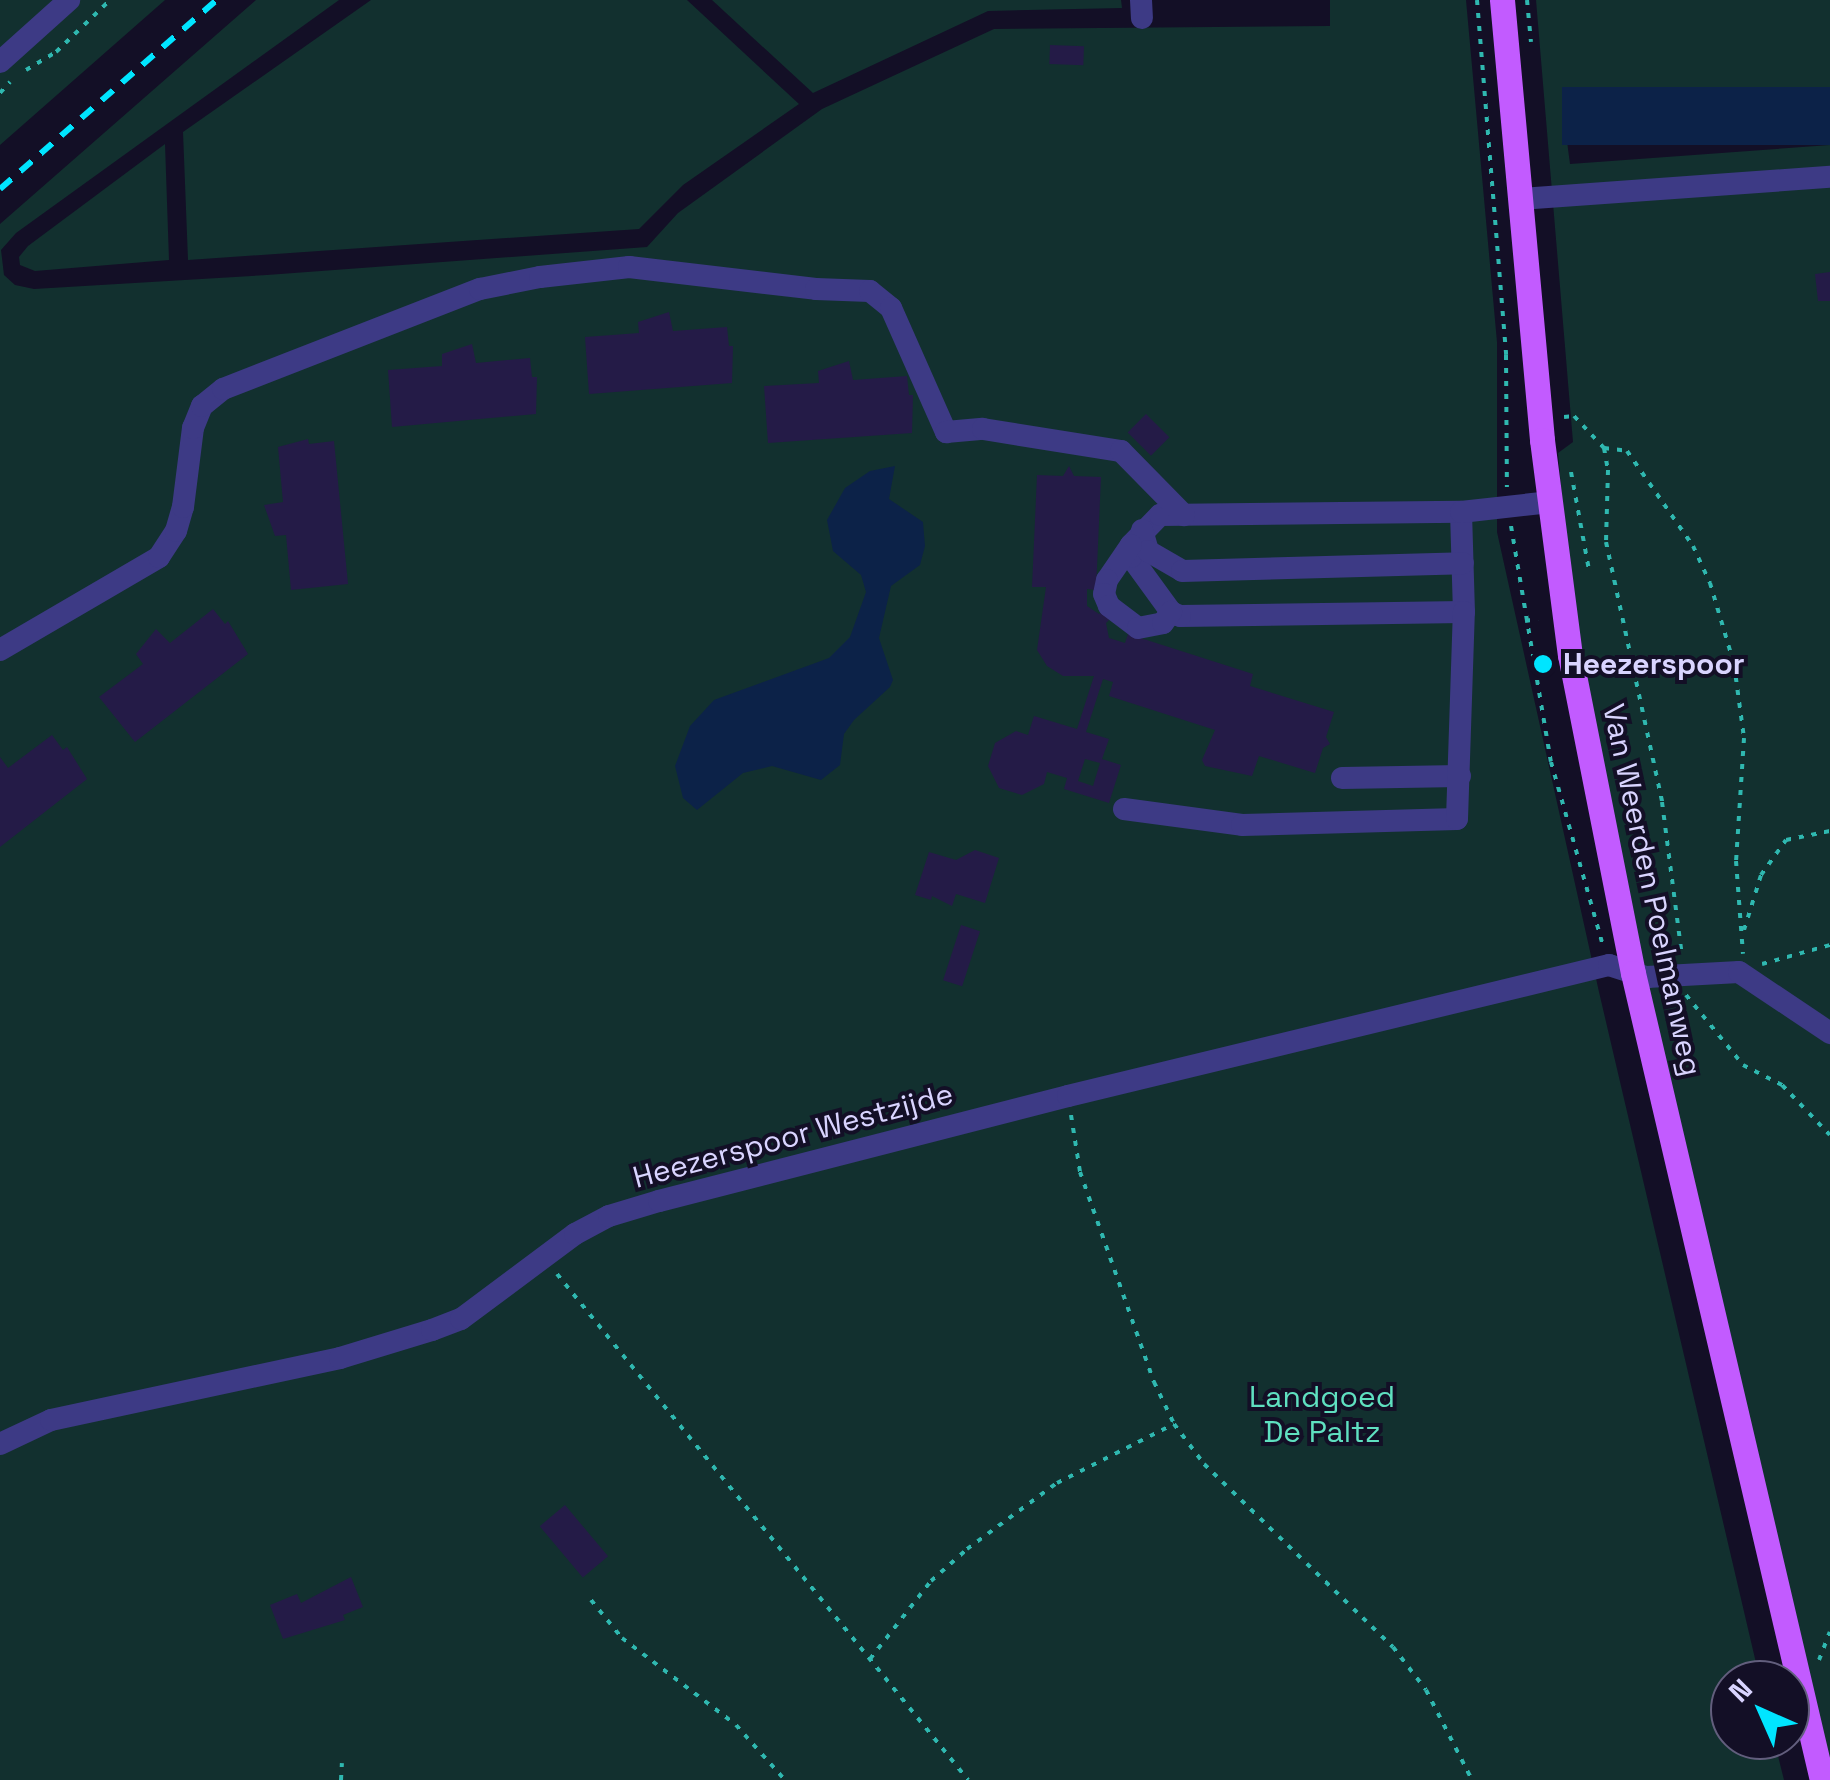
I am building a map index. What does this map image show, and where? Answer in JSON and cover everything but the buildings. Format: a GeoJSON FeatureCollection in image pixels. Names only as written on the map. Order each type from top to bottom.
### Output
{"type":"FeatureCollection","features":[{"type":"Feature","properties":{"kind":"main road","name":"Van Weerden Poelmanweg"},"geometry":{"type":"LineString","coordinates":[[1502,0],[1550,502],[1570,655],[1621,969],[1822,1780]]}},
{"type":"Feature","properties":{"kind":"street"},"geometry":{"type":"LineString","coordinates":[[0,62],[69,0]]}},
{"type":"Feature","properties":{"kind":"street"},"geometry":{"type":"LineString","coordinates":[[1520,199],[1830,178]]}},
{"type":"Feature","properties":{"kind":"street"},"geometry":{"type":"LineString","coordinates":[[0,650],[159,557],[176,531],[183,506],[193,428],[202,406],[223,389],[465,294],[540,277],[628,267],[816,289],[870,291],[891,308],[946,432],[983,429],[1121,451],[1184,515]]}},
{"type":"Feature","properties":{"kind":"street"},"geometry":{"type":"LineString","coordinates":[[1171,612],[1163,623],[1147,629],[1121,620],[1104,594],[1107,580],[1136,537],[1160,516],[1461,512],[1550,502]]}},
{"type":"Feature","properties":{"kind":"street"},"geometry":{"type":"LineString","coordinates":[[1124,809],[1242,825],[1457,819],[1464,612],[1461,512]]}},
{"type":"Feature","properties":{"kind":"street"},"geometry":{"type":"LineString","coordinates":[[1136,537],[1166,565],[1182,570],[1462,563]]}},
{"type":"Feature","properties":{"kind":"street"},"geometry":{"type":"LineString","coordinates":[[1136,537],[1136,566],[1171,612],[1180,616],[1464,612]]}},
{"type":"Feature","properties":{"kind":"street"},"geometry":{"type":"LineString","coordinates":[[1342,778],[1460,776]]}},
{"type":"Feature","properties":{"kind":"street","name":"Heezerspoor Westzijde"},"geometry":{"type":"LineString","coordinates":[[0,1444],[51,1420],[340,1358],[432,1330],[461,1319],[575,1234],[609,1216],[659,1201],[1068,1096],[1621,969],[1647,978],[1739,972]]}},
{"type":"Feature","properties":{"kind":"street"},"geometry":{"type":"LineString","coordinates":[[1739,972],[1830,1033]]}},
{"type":"Feature","properties":{"kind":"path"},"geometry":{"type":"LineString","coordinates":[[0,93],[16,76],[56,52],[110,0]]}},
{"type":"Feature","properties":{"kind":"path"},"geometry":{"type":"LineString","coordinates":[[1477,0],[1506,355],[1504,445],[1508,506],[1525,621],[1568,831],[1621,969]]}},
{"type":"Feature","properties":{"kind":"path"},"geometry":{"type":"LineString","coordinates":[[1564,418],[1574,416],[1604,448],[1608,470],[1606,542],[1662,802],[1687,999],[1743,1065],[1782,1085],[1830,1134]]}},
{"type":"Feature","properties":{"kind":"path"},"geometry":{"type":"LineString","coordinates":[[1604,448],[1627,452],[1693,546],[1710,583],[1729,648],[1744,738],[1736,861],[1743,934],[1761,875],[1786,840],[1830,831]]}},
{"type":"Feature","properties":{"kind":"path"},"geometry":{"type":"LineString","coordinates":[[1570,466],[1589,570]]}},
{"type":"Feature","properties":{"kind":"path"},"geometry":{"type":"LineString","coordinates":[[1525,621],[1538,619]]}},
{"type":"Feature","properties":{"kind":"path"},"geometry":{"type":"LineString","coordinates":[[1533,668],[1545,666]]}},
{"type":"Feature","properties":{"kind":"path"},"geometry":{"type":"LineString","coordinates":[[1739,972],[1830,946]]}},
{"type":"Feature","properties":{"kind":"path"},"geometry":{"type":"LineString","coordinates":[[1068,1096],[1080,1172],[1154,1382],[1174,1424],[1204,1464],[1393,1647],[1426,1690],[1472,1780]]}},
{"type":"Feature","properties":{"kind":"path"},"geometry":{"type":"LineString","coordinates":[[545,1258],[968,1780]]}},
{"type":"Feature","properties":{"kind":"path"},"geometry":{"type":"LineString","coordinates":[[870,1660],[931,1581],[980,1538],[1057,1483],[1174,1424]]}},
{"type":"Feature","properties":{"kind":"path"},"geometry":{"type":"LineString","coordinates":[[591,1600],[622,1638],[736,1725],[786,1780]]}},
{"type":"Feature","properties":{"kind":"path"},"geometry":{"type":"LineString","coordinates":[[341,1780],[342,1763]]}},
{"type":"Feature","properties":{"kind":"green space"},"geometry":{"type":"Polygon","coordinates":[[[0,0],[165,0],[0,145],[0,0]]]}},
{"type":"Feature","properties":{"kind":"green space","name":"Landgoed De Paltz"},"geometry":{"type":"Polygon","coordinates":[[[256,0],[339,0],[16,233],[1,250],[4,275],[15,285],[34,289],[267,275],[647,247],[678,213],[822,109],[994,29],[1330,26],[1330,0],[1466,0],[1497,342],[1497,532],[1599,992],[1755,1660],[1710,1660],[1710,1760],[1779,1760],[1784,1780],[0,1780],[0,224],[256,0]]]}},
{"type":"Feature","properties":{"kind":"green space"},"geometry":{"type":"Polygon","coordinates":[[[371,0],[687,0],[799,104],[683,185],[639,229],[188,260],[183,132],[371,0]]]}},
{"type":"Feature","properties":{"kind":"green space"},"geometry":{"type":"Polygon","coordinates":[[[712,0],[1121,0],[1122,8],[988,11],[813,93],[712,0]]]}},
{"type":"Feature","properties":{"kind":"green space"},"geometry":{"type":"Polygon","coordinates":[[[1536,0],[1830,0],[1830,87],[1563,111],[1570,164],[1830,145],[1830,1780],[1810,1693],[1810,1660],[1803,1660],[1578,680],[1558,453],[1573,442],[1536,0]]]}},
{"type":"Feature","properties":{"kind":"green space"},"geometry":{"type":"Polygon","coordinates":[[[165,144],[169,260],[35,271],[20,265],[19,257],[28,246],[165,144]]]}},
{"type":"Feature","properties":{"kind":"water"},"geometry":{"type":"Polygon","coordinates":[[[1562,87],[1830,87],[1830,145],[1562,145],[1562,87]]]}},
{"type":"Feature","properties":{"kind":"water"},"geometry":{"type":"Polygon","coordinates":[[[895,466],[889,499],[923,522],[925,546],[920,565],[891,586],[879,638],[893,680],[890,687],[854,720],[844,734],[840,765],[821,780],[772,766],[743,773],[697,810],[683,798],[675,766],[690,726],[714,700],[829,658],[850,637],[866,592],[861,575],[833,551],[827,520],[845,488],[870,471],[895,466]]]}},
{"type":"Feature","properties":{"kind":"railway"},"geometry":{"type":"LineString","coordinates":[[0,189],[217,0]]}},
{"type":"Feature","properties":{"kind":"place","name":"Heezerspoor"},"geometry":{"type":"Point","coordinates":[1543,664]}}]}
